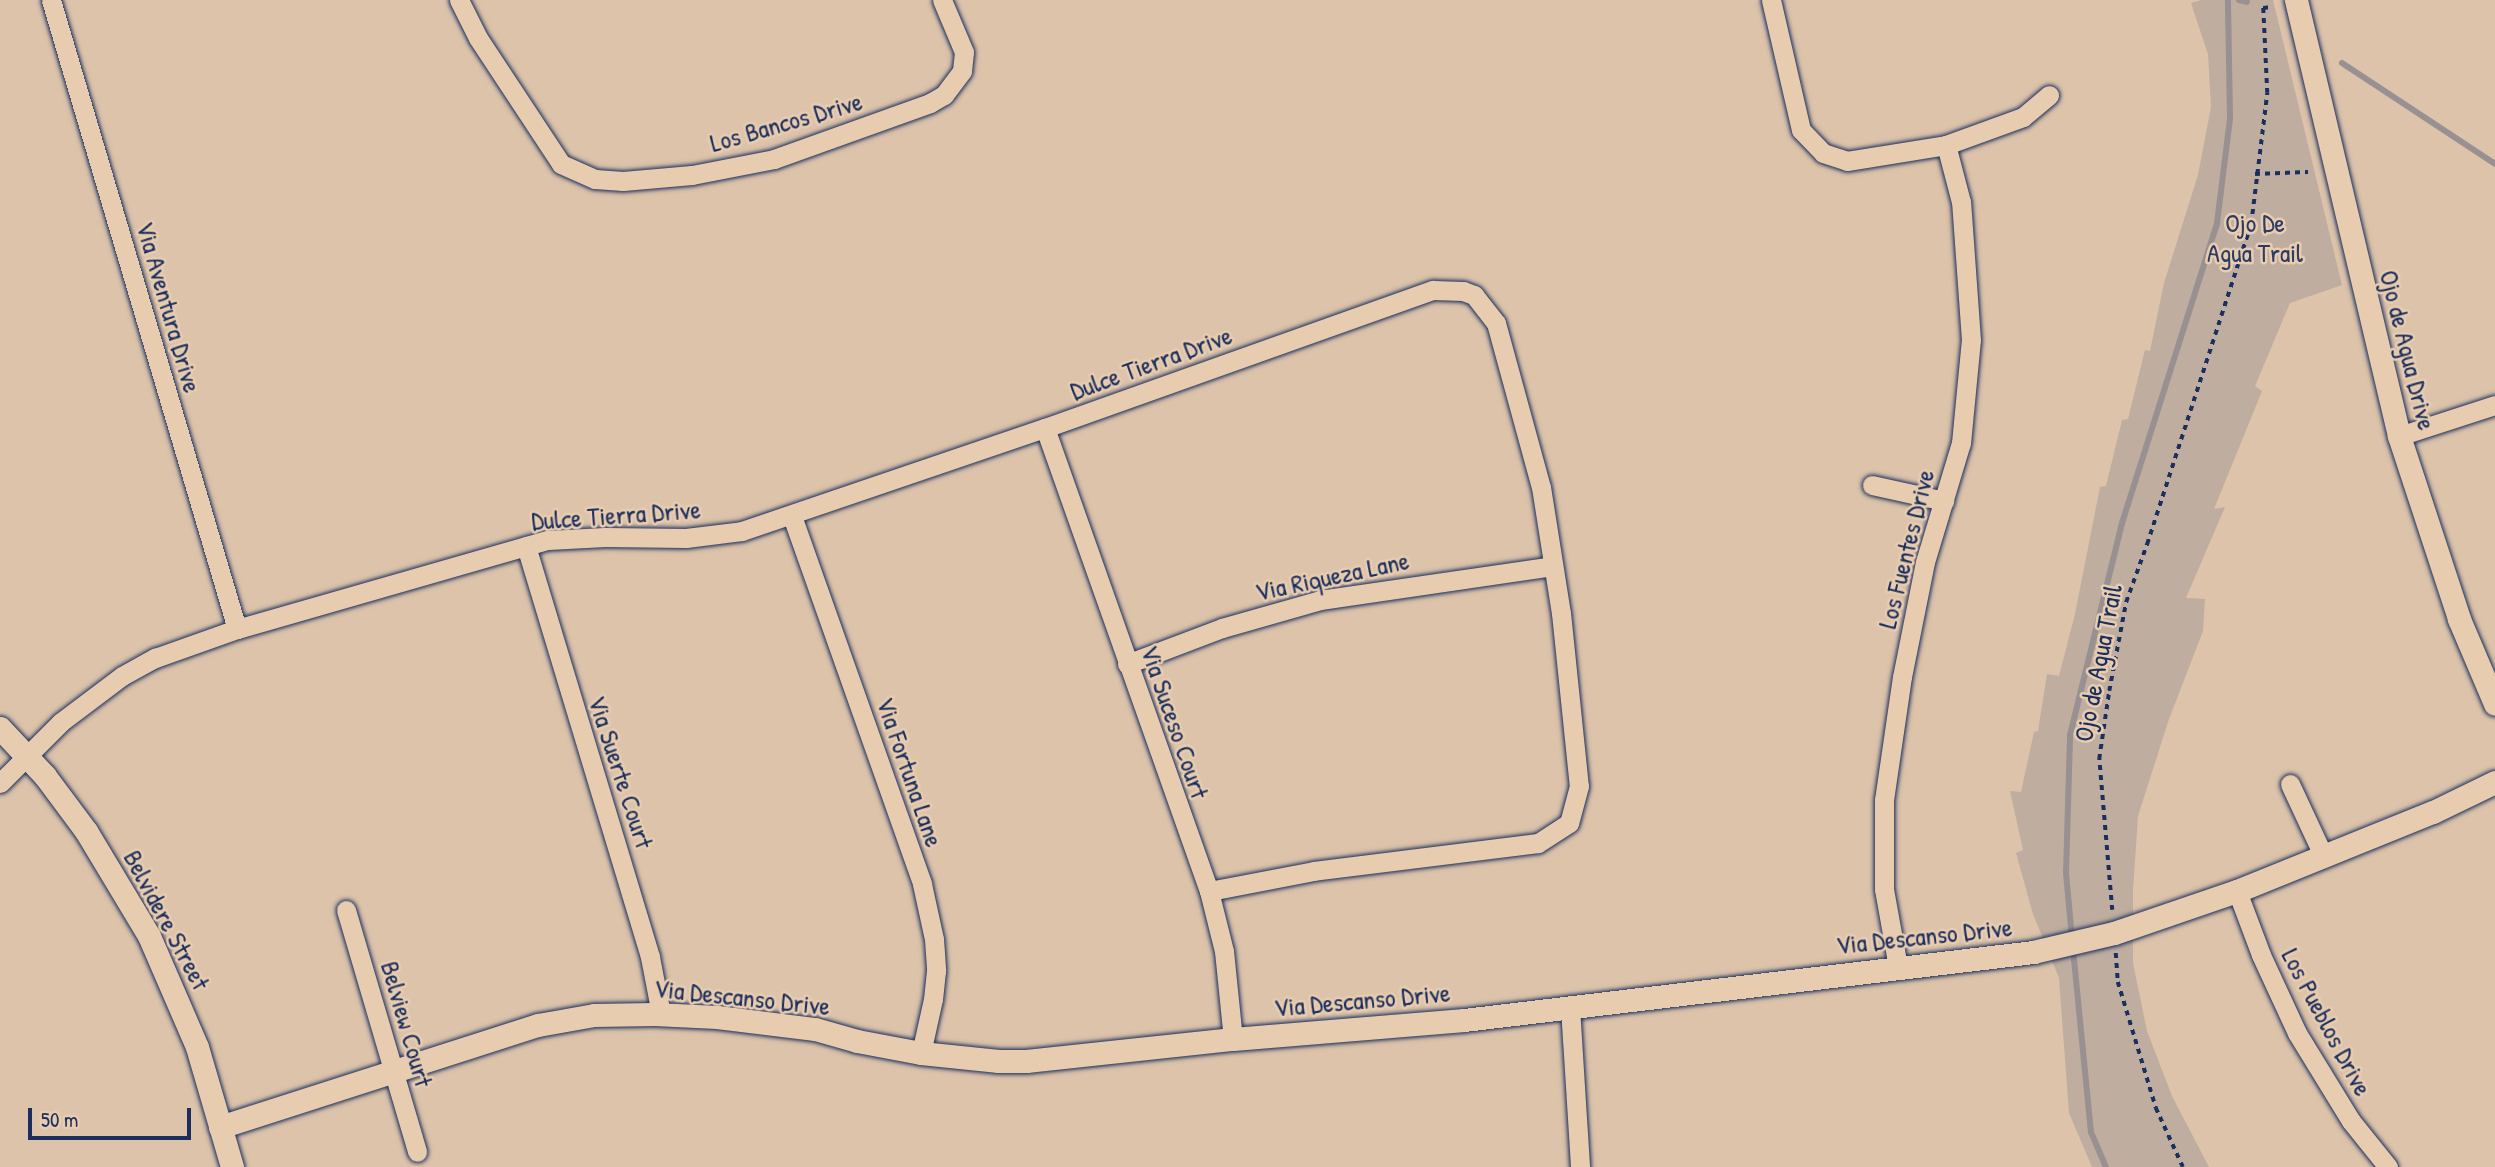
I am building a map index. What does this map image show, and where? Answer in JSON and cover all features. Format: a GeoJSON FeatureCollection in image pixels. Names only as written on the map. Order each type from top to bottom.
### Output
{"type":"FeatureCollection","features":[{"type":"Feature","properties":{"kind":"street","name":"Via Aventura Drive"},"geometry":{"type":"LineString","coordinates":[[51,0],[237,629]]}},
{"type":"Feature","properties":{"kind":"street","name":"Los Bancos Drive"},"geometry":{"type":"LineString","coordinates":[[459,0],[478,38],[561,164],[595,179],[623,181],[692,176],[774,159],[930,103],[944,95],[962,71],[964,52],[942,0]]}},
{"type":"Feature","properties":{"kind":"street"},"geometry":{"type":"LineString","coordinates":[[1771,0],[1801,130],[1823,153],[1847,161],[1946,145],[2023,117],[2049,95]]}},
{"type":"Feature","properties":{"kind":"street","name":"Ojo de Agua Drive"},"geometry":{"type":"LineString","coordinates":[[2296,0],[2399,436],[2459,619],[2495,704]]}},
{"type":"Feature","properties":{"kind":"street","name":"Los Fuentes Drive"},"geometry":{"type":"LineString","coordinates":[[1898,967],[1884,889],[1884,800],[1902,677],[1925,562],[1961,443],[1971,340],[1961,202],[1946,145]]}},
{"type":"Feature","properties":{"kind":"street","name":"Dulce Tierra Drive"},"geometry":{"type":"LineString","coordinates":[[0,783],[61,722],[122,676],[155,658],[237,629],[548,540],[605,537],[687,538],[742,531],[1045,428],[1433,290],[1463,291],[1484,305],[1496,323],[1541,487],[1579,786],[1569,823],[1538,843],[1314,871],[1209,891]]}},
{"type":"Feature","properties":{"kind":"street"},"geometry":{"type":"LineString","coordinates":[[2399,436],[2495,405]]}},
{"type":"Feature","properties":{"kind":"street","name":"Via Suceso Court"},"geometry":{"type":"LineString","coordinates":[[1045,428],[1209,891],[1224,951],[1233,1039]]}},
{"type":"Feature","properties":{"kind":"street"},"geometry":{"type":"LineString","coordinates":[[1872,485],[1944,501]]}},
{"type":"Feature","properties":{"kind":"street","name":"Via Fortuna Lane"},"geometry":{"type":"LineString","coordinates":[[792,516],[922,884],[934,939],[936,971],[921,1053]]}},
{"type":"Feature","properties":{"kind":"street","name":"Via Suerte Court"},"geometry":{"type":"LineString","coordinates":[[526,546],[650,957],[660,1014]]}},
{"type":"Feature","properties":{"kind":"street","name":"Via Riqueza Lane"},"geometry":{"type":"LineString","coordinates":[[1127,664],[1222,628],[1320,600],[1553,566]]}},
{"type":"Feature","properties":{"kind":"street","name":"Belvidere Street"},"geometry":{"type":"LineString","coordinates":[[0,729],[27,757],[98,849],[149,936],[189,1026],[232,1167]]}},
{"type":"Feature","properties":{"kind":"street","name":"Via Descanso Drive"},"geometry":{"type":"LineString","coordinates":[[220,1127],[393,1069],[538,1025],[594,1015],[660,1014],[797,1026],[921,1053],[999,1062],[1026,1061],[1233,1039],[1464,1020],[2033,953],[2104,935],[2237,891],[2433,812],[2495,782]]}},
{"type":"Feature","properties":{"kind":"street"},"geometry":{"type":"LineString","coordinates":[[2290,785],[2323,855]]}},
{"type":"Feature","properties":{"kind":"street","name":"Los Pueblos Drive"},"geometry":{"type":"LineString","coordinates":[[2237,891],[2261,955],[2297,1033],[2351,1121],[2388,1167]]}},
{"type":"Feature","properties":{"kind":"street","name":"Belview Court"},"geometry":{"type":"LineString","coordinates":[[346,910],[417,1152]]}},
{"type":"Feature","properties":{"kind":"street"},"geometry":{"type":"LineString","coordinates":[[1570,1007],[1580,1167]]}},
{"type":"Feature","properties":{"kind":"path","name":"Ojo de Agua Trail"},"geometry":{"type":"LineString","coordinates":[[2183,1167],[2156,1108],[2104,935],[2099,759],[2126,601],[2251,224],[2267,93],[2263,8],[2272,7]]}},
{"type":"Feature","properties":{"kind":"path"},"geometry":{"type":"LineString","coordinates":[[2255,174],[2308,172]]}},
{"type":"Feature","properties":{"kind":"green space","name":"Ojo De Agua Trail"},"geometry":{"type":"Polygon","coordinates":[[[2201,0],[2273,0],[2342,285],[2290,303],[2255,386],[2262,391],[2214,509],[2225,507],[2186,598],[2205,599],[2203,631],[2169,719],[2138,816],[2133,890],[2133,963],[2147,1031],[2172,1096],[2209,1167],[2092,1167],[2069,1113],[2059,978],[2033,914],[2016,853],[2023,850],[2010,791],[2021,792],[2034,732],[2038,731],[2047,674],[2059,676],[2075,614],[2100,487],[2106,486],[2122,420],[2128,419],[2145,350],[2150,351],[2164,283],[2198,175],[2211,107],[2208,54],[2191,3],[2201,0]]]}},
{"type":"Feature","properties":{"kind":"waterway"},"geometry":{"type":"LineString","coordinates":[[2072,938],[2066,873],[2070,735],[2122,523],[2217,223],[2230,118],[2228,0]]}},
{"type":"Feature","properties":{"kind":"waterway"},"geometry":{"type":"LineString","coordinates":[[2239,0],[2247,2]]}},
{"type":"Feature","properties":{"kind":"waterway"},"geometry":{"type":"LineString","coordinates":[[2342,63],[2495,164]]}},
{"type":"Feature","properties":{"kind":"waterway"},"geometry":{"type":"LineString","coordinates":[[2073,949],[2091,1132],[2106,1167]]}}]}
